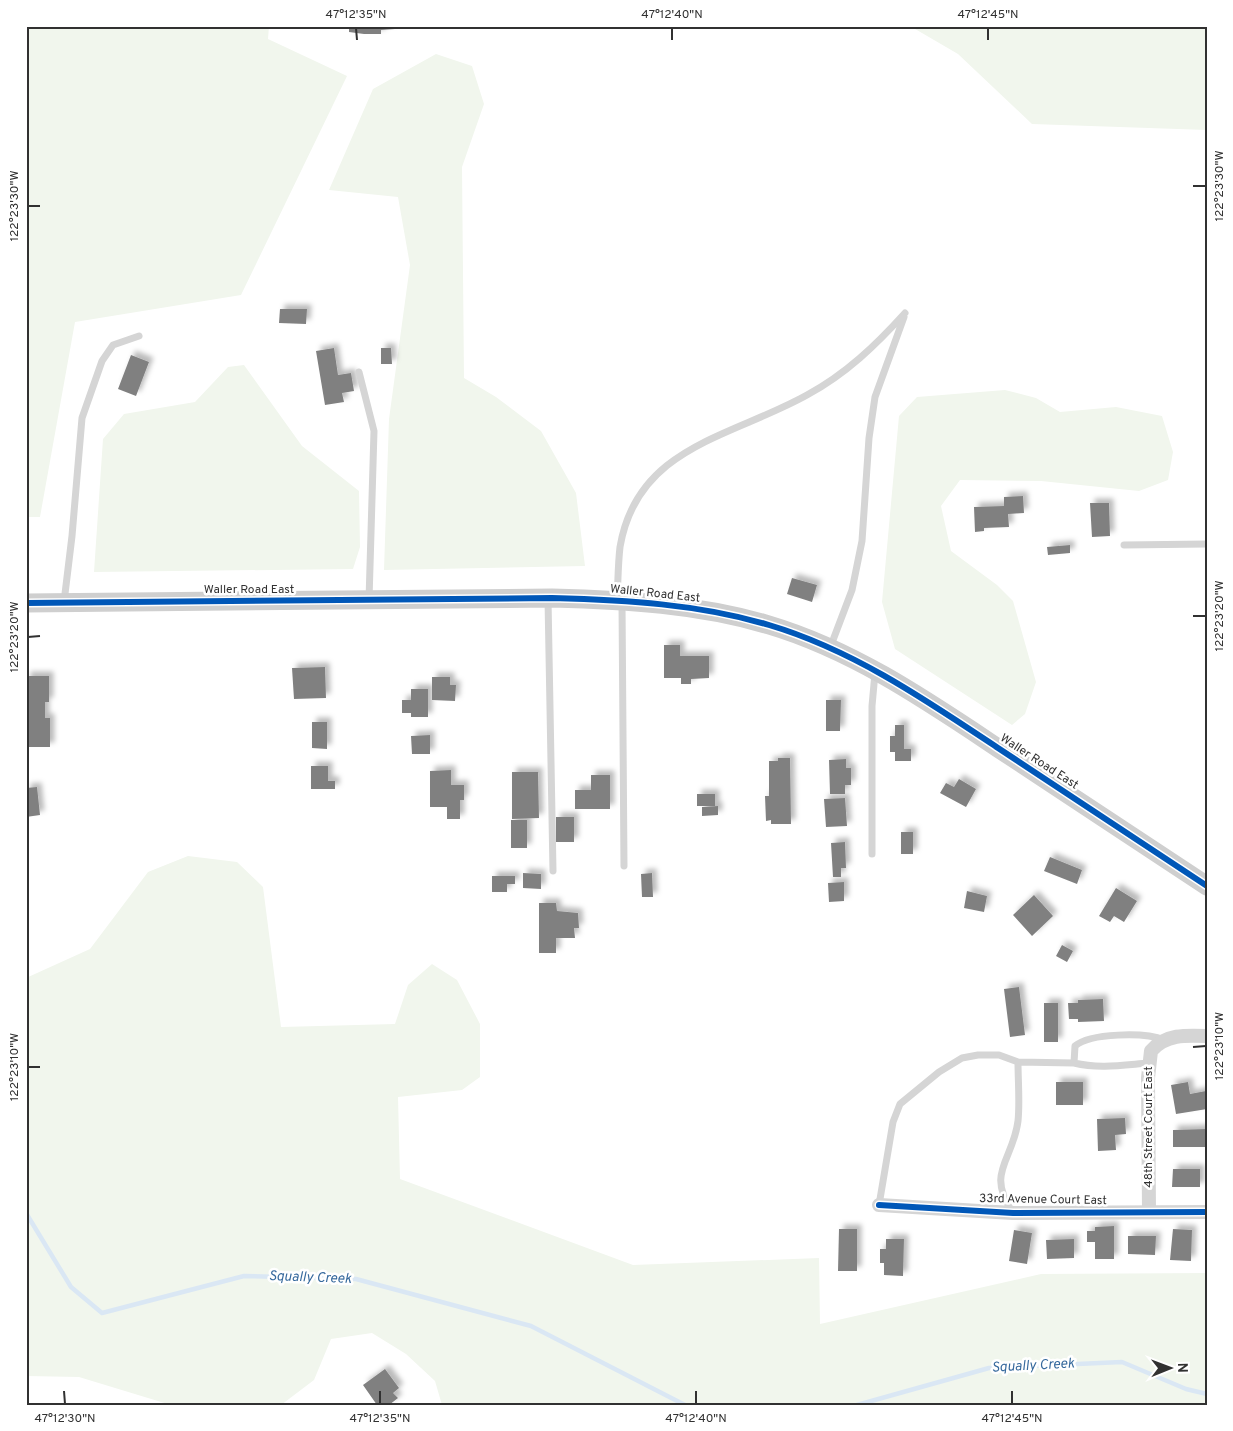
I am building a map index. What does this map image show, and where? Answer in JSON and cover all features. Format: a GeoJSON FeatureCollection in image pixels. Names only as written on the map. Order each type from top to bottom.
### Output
{"type":"FeatureCollection","features":[{"type":"Feature","properties":{"kind":"street","name":"Waller Road East"},"geometry":{"type":"LineString","coordinates":[[26,603],[548,598],[619,600],[710,611],[769,625],[830,648],[875,670],[916,694],[1207,886]]}},
{"type":"Feature","properties":{"kind":"street"},"geometry":{"type":"LineString","coordinates":[[1160,1042],[1183,1036],[1207,1036]]}},
{"type":"Feature","properties":{"kind":"street","name":"48th Street Court East"},"geometry":{"type":"LineString","coordinates":[[1149,1212],[1148,1063],[1151,1051],[1160,1042]]}},
{"type":"Feature","properties":{"kind":"street","name":"33rd Avenue Court East"},"geometry":{"type":"LineString","coordinates":[[879,1205],[1013,1214],[1207,1212]]}},
{"type":"Feature","properties":{"kind":"lane"},"geometry":{"type":"LineString","coordinates":[[624,866],[619,600],[620,547],[628,520],[641,492],[656,473],[674,458],[697,445],[745,426],[808,395],[855,364],[870,351],[905,313],[875,397],[869,438],[862,541],[852,590],[830,648]]}},
{"type":"Feature","properties":{"kind":"lane"},"geometry":{"type":"LineString","coordinates":[[64,603],[82,418],[102,361],[113,345],[138,336]]}},
{"type":"Feature","properties":{"kind":"lane"},"geometry":{"type":"LineString","coordinates":[[359,372],[374,431],[369,600]]}},
{"type":"Feature","properties":{"kind":"lane"},"geometry":{"type":"LineString","coordinates":[[1124,545],[1207,544]]}},
{"type":"Feature","properties":{"kind":"lane"},"geometry":{"type":"LineString","coordinates":[[548,598],[552,871]]}},
{"type":"Feature","properties":{"kind":"lane"},"geometry":{"type":"LineString","coordinates":[[872,854],[872,706],[875,670]]}},
{"type":"Feature","properties":{"kind":"lane"},"geometry":{"type":"LineString","coordinates":[[1074,1063],[1075,1046],[1082,1040],[1126,1036],[1154,1036],[1160,1042]]}},
{"type":"Feature","properties":{"kind":"lane"},"geometry":{"type":"LineString","coordinates":[[879,1205],[893,1122],[900,1104],[939,1072],[962,1058],[999,1055],[1018,1062],[1074,1063],[1101,1067],[1148,1063]]}},
{"type":"Feature","properties":{"kind":"lane"},"geometry":{"type":"LineString","coordinates":[[1013,1214],[1002,1198],[1000,1187],[1001,1173],[1018,1123],[1018,1062]]}},
{"type":"Feature","properties":{"kind":"shaded area"},"geometry":{"type":"Polygon","coordinates":[[[26,26],[269,26],[268,39],[347,76],[241,295],[75,322],[40,517],[26,517],[26,26]]]}},
{"type":"Feature","properties":{"kind":"shaded area"},"geometry":{"type":"Polygon","coordinates":[[[910,26],[1207,26],[1207,130],[1032,124],[958,54],[910,26]]]}},
{"type":"Feature","properties":{"kind":"shaded area"},"geometry":{"type":"Polygon","coordinates":[[[436,54],[472,66],[484,104],[462,167],[464,378],[496,397],[541,431],[576,493],[585,566],[384,570],[389,419],[410,265],[398,197],[329,190],[373,89],[436,54]]]}},
{"type":"Feature","properties":{"kind":"shaded area"},"geometry":{"type":"Polygon","coordinates":[[[244,365],[302,446],[359,491],[360,547],[353,569],[94,572],[103,439],[124,414],[195,402],[228,367],[244,365]]]}},
{"type":"Feature","properties":{"kind":"shaded area"},"geometry":{"type":"Polygon","coordinates":[[[1005,390],[1036,398],[1060,412],[1116,407],[1162,416],[1173,452],[1168,480],[1139,491],[1041,481],[960,480],[941,506],[951,551],[997,585],[1013,601],[1036,682],[1025,714],[1012,725],[895,649],[882,602],[899,416],[917,397],[1005,390]]]}},
{"type":"Feature","properties":{"kind":"shaded area"},"geometry":{"type":"Polygon","coordinates":[[[188,856],[237,862],[263,887],[281,1027],[395,1024],[408,985],[432,964],[457,980],[480,1024],[480,1077],[462,1090],[398,1097],[400,1179],[633,1265],[819,1258],[820,1324],[1041,1274],[1207,1273],[1207,1405],[442,1405],[435,1381],[406,1354],[372,1333],[331,1339],[314,1380],[281,1405],[171,1405],[79,1377],[26,1376],[26,978],[90,949],[148,872],[188,856]]]}},
{"type":"Feature","properties":{"kind":"building"},"geometry":{"type":"Polygon","coordinates":[[[349,26],[395,26],[395,29],[381,30],[381,34],[364,34],[349,32],[349,26]]]}},
{"type":"Feature","properties":{"kind":"building"},"geometry":{"type":"Polygon","coordinates":[[[280,309],[307,309],[306,324],[279,323],[280,309]]]}},
{"type":"Feature","properties":{"kind":"building"},"geometry":{"type":"Polygon","coordinates":[[[334,348],[338,375],[351,373],[354,391],[342,393],[344,402],[325,405],[316,351],[334,348]]]}},
{"type":"Feature","properties":{"kind":"building"},"geometry":{"type":"Polygon","coordinates":[[[381,348],[391,348],[392,364],[381,364],[381,348]]]}},
{"type":"Feature","properties":{"kind":"building"},"geometry":{"type":"Polygon","coordinates":[[[131,355],[149,362],[136,396],[118,389],[131,355]]]}},
{"type":"Feature","properties":{"kind":"building"},"geometry":{"type":"Polygon","coordinates":[[[1023,496],[1024,513],[1008,514],[1009,527],[984,528],[984,531],[975,532],[974,507],[1004,506],[1004,497],[1023,496]]]}},
{"type":"Feature","properties":{"kind":"building"},"geometry":{"type":"Polygon","coordinates":[[[1090,503],[1109,503],[1110,536],[1092,537],[1090,503]]]}},
{"type":"Feature","properties":{"kind":"building"},"geometry":{"type":"Polygon","coordinates":[[[1070,545],[1070,553],[1048,555],[1047,547],[1070,545]]]}},
{"type":"Feature","properties":{"kind":"building"},"geometry":{"type":"Polygon","coordinates":[[[792,578],[817,585],[812,602],[787,594],[792,578]]]}},
{"type":"Feature","properties":{"kind":"building"},"geometry":{"type":"Polygon","coordinates":[[[664,645],[680,645],[680,656],[709,656],[709,678],[691,679],[691,684],[681,684],[681,678],[664,678],[664,645]]]}},
{"type":"Feature","properties":{"kind":"building"},"geometry":{"type":"Polygon","coordinates":[[[325,667],[326,698],[294,699],[292,668],[325,667]]]}},
{"type":"Feature","properties":{"kind":"building"},"geometry":{"type":"Polygon","coordinates":[[[26,676],[49,676],[49,702],[45,702],[45,718],[50,718],[50,747],[27,747],[26,676]]]}},
{"type":"Feature","properties":{"kind":"building"},"geometry":{"type":"Polygon","coordinates":[[[432,677],[450,677],[450,685],[456,685],[455,701],[432,700],[432,677]]]}},
{"type":"Feature","properties":{"kind":"building"},"geometry":{"type":"Polygon","coordinates":[[[411,689],[428,689],[428,717],[411,717],[411,713],[402,713],[402,700],[411,700],[411,689]]]}},
{"type":"Feature","properties":{"kind":"building"},"geometry":{"type":"Polygon","coordinates":[[[826,700],[841,700],[840,731],[826,731],[826,700]]]}},
{"type":"Feature","properties":{"kind":"building"},"geometry":{"type":"Polygon","coordinates":[[[312,722],[327,722],[327,749],[312,748],[312,722]]]}},
{"type":"Feature","properties":{"kind":"building"},"geometry":{"type":"Polygon","coordinates":[[[895,725],[904,725],[904,749],[911,749],[911,761],[895,761],[895,752],[890,752],[890,736],[895,736],[895,725]]]}},
{"type":"Feature","properties":{"kind":"building"},"geometry":{"type":"Polygon","coordinates":[[[430,735],[430,754],[412,754],[411,736],[430,735]]]}},
{"type":"Feature","properties":{"kind":"building"},"geometry":{"type":"Polygon","coordinates":[[[778,758],[790,758],[791,824],[771,824],[771,820],[766,821],[765,796],[769,796],[769,761],[778,761],[778,758]]]}},
{"type":"Feature","properties":{"kind":"building"},"geometry":{"type":"Polygon","coordinates":[[[846,759],[846,768],[851,768],[851,785],[845,785],[845,794],[830,794],[829,760],[846,759]]]}},
{"type":"Feature","properties":{"kind":"building"},"geometry":{"type":"Polygon","coordinates":[[[311,766],[328,766],[328,781],[335,781],[335,789],[311,789],[311,766]]]}},
{"type":"Feature","properties":{"kind":"building"},"geometry":{"type":"Polygon","coordinates":[[[451,770],[451,785],[464,785],[464,800],[460,800],[460,819],[447,819],[447,807],[430,807],[430,771],[451,770]]]}},
{"type":"Feature","properties":{"kind":"building"},"geometry":{"type":"Polygon","coordinates":[[[512,772],[538,772],[539,818],[512,819],[512,772]]]}},
{"type":"Feature","properties":{"kind":"building"},"geometry":{"type":"Polygon","coordinates":[[[591,775],[610,775],[610,809],[575,809],[575,790],[591,790],[591,775]]]}},
{"type":"Feature","properties":{"kind":"building"},"geometry":{"type":"Polygon","coordinates":[[[959,779],[976,789],[966,807],[940,793],[946,783],[954,787],[959,779]]]}},
{"type":"Feature","properties":{"kind":"building"},"geometry":{"type":"Polygon","coordinates":[[[37,787],[40,815],[26,817],[26,788],[37,787]]]}},
{"type":"Feature","properties":{"kind":"building"},"geometry":{"type":"Polygon","coordinates":[[[697,794],[715,794],[715,806],[697,806],[697,794]]]}},
{"type":"Feature","properties":{"kind":"building"},"geometry":{"type":"Polygon","coordinates":[[[845,798],[847,826],[826,827],[824,799],[845,798]]]}},
{"type":"Feature","properties":{"kind":"building"},"geometry":{"type":"Polygon","coordinates":[[[718,806],[718,815],[702,816],[702,807],[718,806]]]}},
{"type":"Feature","properties":{"kind":"building"},"geometry":{"type":"Polygon","coordinates":[[[556,817],[574,817],[574,842],[556,842],[556,817]]]}},
{"type":"Feature","properties":{"kind":"building"},"geometry":{"type":"Polygon","coordinates":[[[511,820],[527,820],[527,848],[511,848],[511,820]]]}},
{"type":"Feature","properties":{"kind":"building"},"geometry":{"type":"Polygon","coordinates":[[[901,832],[913,832],[913,854],[901,854],[901,832]]]}},
{"type":"Feature","properties":{"kind":"building"},"geometry":{"type":"Polygon","coordinates":[[[845,842],[846,868],[841,868],[841,877],[833,877],[831,843],[845,842]]]}},
{"type":"Feature","properties":{"kind":"building"},"geometry":{"type":"Polygon","coordinates":[[[1050,857],[1082,870],[1077,884],[1044,871],[1050,857]]]}},
{"type":"Feature","properties":{"kind":"building"},"geometry":{"type":"Polygon","coordinates":[[[523,873],[541,874],[541,889],[523,888],[523,873]]]}},
{"type":"Feature","properties":{"kind":"building"},"geometry":{"type":"Polygon","coordinates":[[[652,873],[653,897],[642,897],[641,874],[652,873]]]}},
{"type":"Feature","properties":{"kind":"building"},"geometry":{"type":"Polygon","coordinates":[[[492,876],[515,876],[515,884],[507,884],[507,892],[492,892],[492,876]]]}},
{"type":"Feature","properties":{"kind":"building"},"geometry":{"type":"Polygon","coordinates":[[[844,882],[844,901],[829,902],[828,883],[844,882]]]}},
{"type":"Feature","properties":{"kind":"building"},"geometry":{"type":"Polygon","coordinates":[[[1116,888],[1137,901],[1124,922],[1114,916],[1110,922],[1099,916],[1116,888]]]}},
{"type":"Feature","properties":{"kind":"building"},"geometry":{"type":"Polygon","coordinates":[[[967,891],[987,896],[984,912],[964,908],[967,891]]]}},
{"type":"Feature","properties":{"kind":"building"},"geometry":{"type":"Polygon","coordinates":[[[1034,895],[1053,916],[1032,936],[1013,915],[1034,895]]]}},
{"type":"Feature","properties":{"kind":"building"},"geometry":{"type":"Polygon","coordinates":[[[539,903],[556,903],[557,911],[578,913],[579,928],[574,928],[575,938],[556,938],[556,953],[539,953],[539,903]]]}},
{"type":"Feature","properties":{"kind":"building"},"geometry":{"type":"Polygon","coordinates":[[[1062,945],[1073,951],[1067,962],[1056,956],[1062,945]]]}},
{"type":"Feature","properties":{"kind":"building"},"geometry":{"type":"Polygon","coordinates":[[[1019,987],[1025,1035],[1010,1037],[1004,989],[1019,987]]]}},
{"type":"Feature","properties":{"kind":"building"},"geometry":{"type":"Polygon","coordinates":[[[1103,999],[1104,1021],[1078,1022],[1078,1019],[1069,1019],[1068,1003],[1078,1003],[1078,1000],[1103,999]]]}},
{"type":"Feature","properties":{"kind":"building"},"geometry":{"type":"Polygon","coordinates":[[[1044,1003],[1058,1003],[1058,1042],[1044,1042],[1044,1003]]]}},
{"type":"Feature","properties":{"kind":"building"},"geometry":{"type":"Polygon","coordinates":[[[1056,1082],[1083,1082],[1083,1105],[1056,1105],[1056,1082]]]}},
{"type":"Feature","properties":{"kind":"building"},"geometry":{"type":"Polygon","coordinates":[[[1188,1082],[1190,1094],[1206,1091],[1207,1109],[1176,1114],[1171,1085],[1188,1082]]]}},
{"type":"Feature","properties":{"kind":"building"},"geometry":{"type":"Polygon","coordinates":[[[1125,1118],[1126,1134],[1115,1135],[1116,1150],[1098,1151],[1097,1119],[1125,1118]]]}},
{"type":"Feature","properties":{"kind":"building"},"geometry":{"type":"Polygon","coordinates":[[[1207,1129],[1207,1147],[1173,1147],[1173,1130],[1207,1129]]]}},
{"type":"Feature","properties":{"kind":"building"},"geometry":{"type":"Polygon","coordinates":[[[1173,1169],[1200,1169],[1200,1187],[1172,1187],[1173,1169]]]}},
{"type":"Feature","properties":{"kind":"building"},"geometry":{"type":"Polygon","coordinates":[[[1114,1226],[1114,1259],[1095,1259],[1095,1242],[1087,1242],[1087,1231],[1095,1231],[1095,1227],[1114,1226]]]}},
{"type":"Feature","properties":{"kind":"building"},"geometry":{"type":"Polygon","coordinates":[[[839,1229],[857,1229],[857,1271],[838,1271],[839,1229]]]}},
{"type":"Feature","properties":{"kind":"building"},"geometry":{"type":"Polygon","coordinates":[[[1173,1229],[1192,1230],[1191,1261],[1170,1260],[1173,1229]]]}},
{"type":"Feature","properties":{"kind":"building"},"geometry":{"type":"Polygon","coordinates":[[[1014,1230],[1032,1233],[1027,1264],[1009,1261],[1014,1230]]]}},
{"type":"Feature","properties":{"kind":"building"},"geometry":{"type":"Polygon","coordinates":[[[1128,1236],[1156,1236],[1155,1255],[1128,1254],[1128,1236]]]}},
{"type":"Feature","properties":{"kind":"building"},"geometry":{"type":"Polygon","coordinates":[[[886,1239],[904,1239],[903,1276],[884,1275],[884,1263],[880,1263],[880,1249],[886,1249],[886,1239]]]}},
{"type":"Feature","properties":{"kind":"building"},"geometry":{"type":"Polygon","coordinates":[[[1074,1239],[1074,1258],[1047,1259],[1046,1240],[1074,1239]]]}},
{"type":"Feature","properties":{"kind":"building"},"geometry":{"type":"Polygon","coordinates":[[[385,1369],[399,1388],[393,1393],[398,1398],[389,1405],[377,1405],[363,1385],[385,1369]]]}},
{"type":"Feature","properties":{"kind":"waterway","name":"Squally Creek"},"geometry":{"type":"LineString","coordinates":[[26,1213],[71,1287],[102,1313],[244,1276],[356,1279],[531,1326],[685,1405]]}},
{"type":"Feature","properties":{"kind":"waterway","name":"Squally Creek"},"geometry":{"type":"LineString","coordinates":[[857,1405],[989,1368],[1122,1362],[1186,1389],[1207,1394]]}},
{"type":"Feature","properties":{"kind":"cycle path"},"geometry":{"type":"LineString","coordinates":[[26,603],[552,598],[662,604],[743,618],[800,635],[859,662],[888,678],[944,712],[1207,886]]}},
{"type":"Feature","properties":{"kind":"cycle path"},"geometry":{"type":"LineString","coordinates":[[879,1205],[1013,1213],[1207,1212]]}}]}
